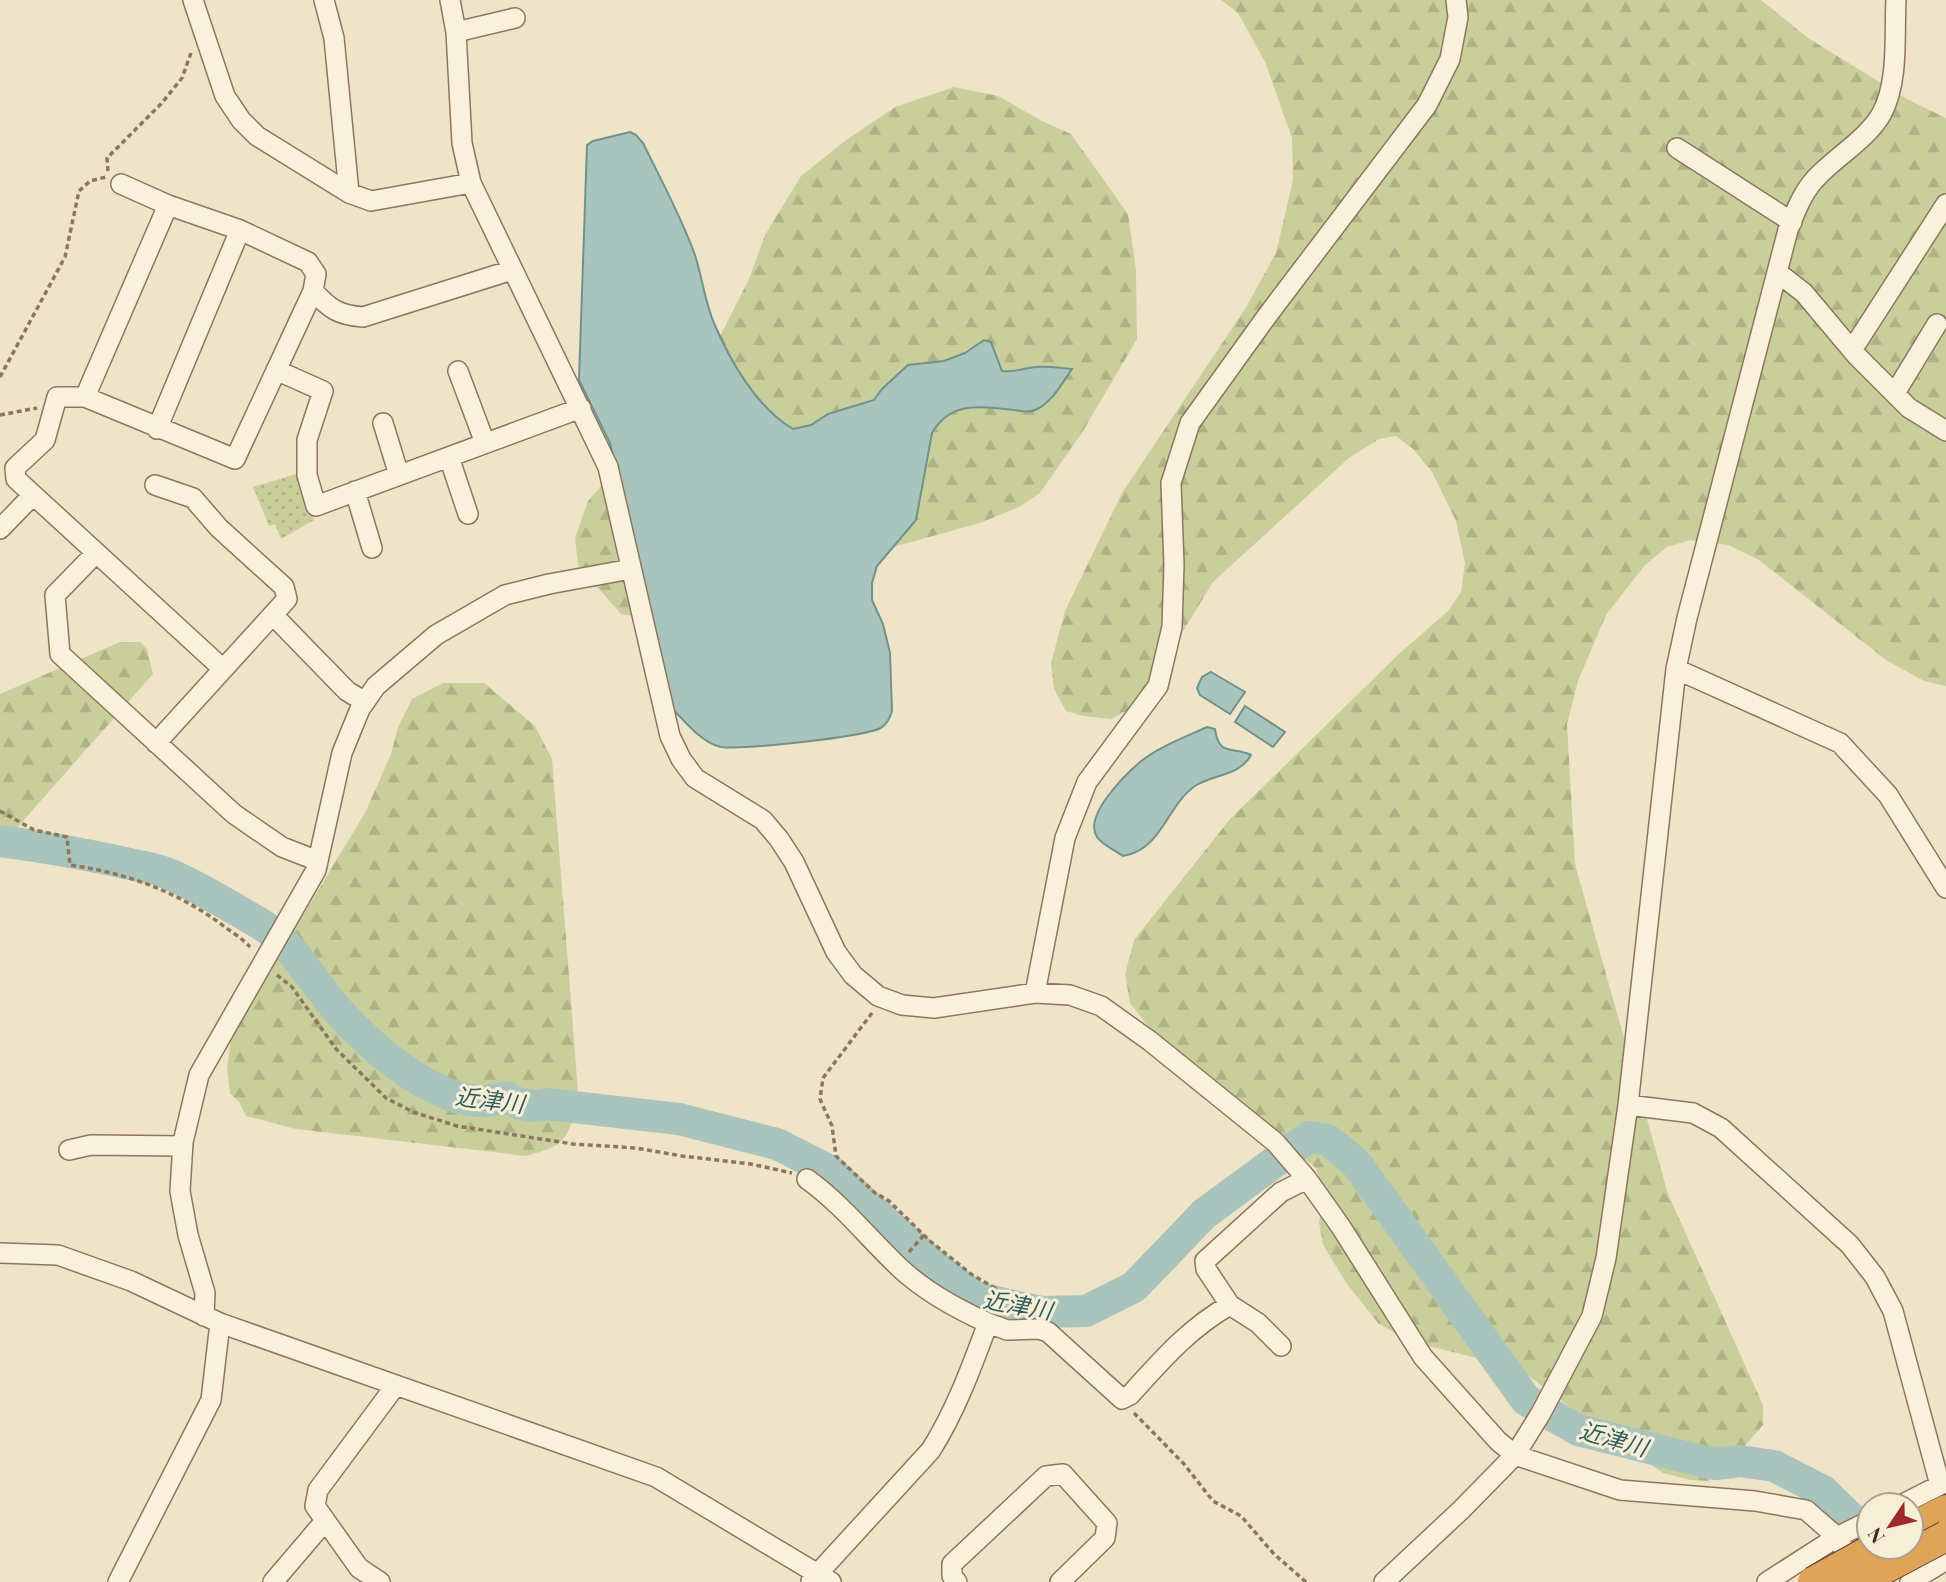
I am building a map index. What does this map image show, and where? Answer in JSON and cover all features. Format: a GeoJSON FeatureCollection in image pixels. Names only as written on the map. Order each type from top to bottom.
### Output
{"type":"FeatureCollection","features":[{"type":"Feature","properties":{"kind":"highway"},"geometry":{"type":"LineString","coordinates":[[1925,1513],[1944,1492]]}},
{"type":"Feature","properties":{"kind":"highway"},"geometry":{"type":"LineString","coordinates":[[1861,1582],[1946,1536]]}},
{"type":"Feature","properties":{"kind":"highway"},"geometry":{"type":"LineString","coordinates":[[1813,1582],[1855,1559]]}},
{"type":"Feature","properties":{"kind":"street"},"geometry":{"type":"LineString","coordinates":[[193,0],[225,96],[241,120],[257,136],[349,193],[370,201],[471,183]]}},
{"type":"Feature","properties":{"kind":"street"},"geometry":{"type":"LineString","coordinates":[[324,0],[334,38],[349,193]]}},
{"type":"Feature","properties":{"kind":"street"},"geometry":{"type":"LineString","coordinates":[[450,0],[456,32],[462,143],[471,183],[608,467],[670,736],[681,759],[695,778],[763,820],[771,830],[794,862],[836,952],[853,975],[884,998],[902,1005],[934,1009],[1035,993],[1070,995],[1101,1006],[1150,1041],[1275,1142],[1307,1179],[1341,1227],[1423,1357],[1498,1441],[1620,1490],[1755,1501],[1805,1510],[1837,1537],[1861,1582]]}},
{"type":"Feature","properties":{"kind":"street"},"geometry":{"type":"LineString","coordinates":[[1035,993],[1065,838],[1087,782],[1158,686],[1172,627],[1174,565],[1171,483],[1190,423],[1427,104],[1450,58],[1458,18],[1456,0]]}},
{"type":"Feature","properties":{"kind":"street"},"geometry":{"type":"LineString","coordinates":[[1384,1582],[1461,1510],[1520,1448],[1592,1316],[1606,1258],[1628,1105],[1676,670],[1691,604],[1792,222],[1802,197],[1817,176],[1881,114],[1890,90],[1896,0]]}},
{"type":"Feature","properties":{"kind":"street"},"geometry":{"type":"LineString","coordinates":[[456,32],[515,18]]}},
{"type":"Feature","properties":{"kind":"street"},"geometry":{"type":"LineString","coordinates":[[1677,148],[1792,222]]}},
{"type":"Feature","properties":{"kind":"street"},"geometry":{"type":"LineString","coordinates":[[115,180],[168,205],[240,230],[308,262],[316,274],[313,291],[235,459],[85,397],[57,397],[45,440],[15,468],[16,480],[223,669]]}},
{"type":"Feature","properties":{"kind":"street"},"geometry":{"type":"LineString","coordinates":[[1852,350],[1946,204]]}},
{"type":"Feature","properties":{"kind":"street"},"geometry":{"type":"LineString","coordinates":[[85,397],[168,205]]}},
{"type":"Feature","properties":{"kind":"street"},"geometry":{"type":"LineString","coordinates":[[158,429],[240,230]]}},
{"type":"Feature","properties":{"kind":"street"},"geometry":{"type":"LineString","coordinates":[[313,291],[326,305],[344,316],[363,317],[512,270]]}},
{"type":"Feature","properties":{"kind":"street"},"geometry":{"type":"LineString","coordinates":[[1777,272],[1804,293],[1852,350],[1909,408],[1946,431]]}},
{"type":"Feature","properties":{"kind":"street"},"geometry":{"type":"LineString","coordinates":[[1895,393],[1937,324]]}},
{"type":"Feature","properties":{"kind":"street"},"geometry":{"type":"LineString","coordinates":[[276,370],[323,391],[307,440],[307,475],[316,506],[581,408]]}},
{"type":"Feature","properties":{"kind":"street"},"geometry":{"type":"LineString","coordinates":[[458,371],[485,443]]}},
{"type":"Feature","properties":{"kind":"street"},"geometry":{"type":"LineString","coordinates":[[383,423],[399,475]]}},
{"type":"Feature","properties":{"kind":"street"},"geometry":{"type":"LineString","coordinates":[[449,457],[468,514]]}},
{"type":"Feature","properties":{"kind":"street"},"geometry":{"type":"LineString","coordinates":[[155,485],[193,498],[219,528],[284,587],[287,599],[156,743]]}},
{"type":"Feature","properties":{"kind":"street"},"geometry":{"type":"LineString","coordinates":[[355,491],[372,548]]}},
{"type":"Feature","properties":{"kind":"street"},"geometry":{"type":"LineString","coordinates":[[0,529],[33,495]]}},
{"type":"Feature","properties":{"kind":"street"},"geometry":{"type":"LineString","coordinates":[[96,553],[55,595],[60,654],[234,814],[282,847],[318,861]]}},
{"type":"Feature","properties":{"kind":"street"},"geometry":{"type":"LineString","coordinates":[[118,1582],[211,1400],[212,1320],[188,1235],[180,1191],[183,1146],[199,1075],[298,905],[318,861],[342,752],[365,702],[376,687],[436,635],[505,595],[631,569]]}},
{"type":"Feature","properties":{"kind":"street"},"geometry":{"type":"LineString","coordinates":[[273,615],[347,691],[365,702]]}},
{"type":"Feature","properties":{"kind":"street"},"geometry":{"type":"LineString","coordinates":[[1676,670],[1840,743],[1888,794],[1946,888]]}},
{"type":"Feature","properties":{"kind":"street"},"geometry":{"type":"LineString","coordinates":[[1628,1105],[1693,1113],[1721,1128],[1850,1245],[1875,1277],[1893,1311],[1944,1492],[1925,1498]]}},
{"type":"Feature","properties":{"kind":"street"},"geometry":{"type":"LineString","coordinates":[[69,1150],[91,1145],[183,1146]]}},
{"type":"Feature","properties":{"kind":"street"},"geometry":{"type":"LineString","coordinates":[[807,1179],[826,1193],[901,1269],[962,1311],[1007,1330],[1040,1329],[1048,1332],[1122,1399],[1130,1395],[1170,1350],[1230,1305]]}},
{"type":"Feature","properties":{"kind":"street"},"geometry":{"type":"LineString","coordinates":[[1281,1346],[1258,1323],[1230,1305],[1206,1269],[1205,1261],[1281,1192],[1307,1179]]}},
{"type":"Feature","properties":{"kind":"street"},"geometry":{"type":"LineString","coordinates":[[0,1253],[58,1255],[131,1281],[212,1320],[656,1477],[820,1579],[931,1450],[944,1429],[970,1373],[988,1322]]}},
{"type":"Feature","properties":{"kind":"street"},"geometry":{"type":"LineString","coordinates":[[380,1582],[359,1568],[315,1506],[318,1490],[396,1385]]}},
{"type":"Feature","properties":{"kind":"street"},"geometry":{"type":"LineString","coordinates":[[957,1582],[952,1576],[952,1564],[1046,1476],[1063,1474],[1107,1523],[1105,1538],[1060,1582]]}},
{"type":"Feature","properties":{"kind":"street"},"geometry":{"type":"LineString","coordinates":[[273,1582],[324,1521]]}},
{"type":"Feature","properties":{"kind":"street"},"geometry":{"type":"LineString","coordinates":[[1767,1582],[1855,1528]]}},
{"type":"Feature","properties":{"kind":"street"},"geometry":{"type":"LineString","coordinates":[[1910,1582],[1946,1560]]}},
{"type":"Feature","properties":{"kind":"path"},"geometry":{"type":"LineString","coordinates":[[0,377],[65,257],[79,191],[90,181],[115,180],[107,158],[183,78],[195,44],[205,35]]}},
{"type":"Feature","properties":{"kind":"path"},"geometry":{"type":"LineString","coordinates":[[0,415],[55,403]]}},
{"type":"Feature","properties":{"kind":"path"},"geometry":{"type":"LineString","coordinates":[[0,811],[34,830],[67,837],[70,865],[103,870],[156,886],[208,914],[248,944],[262,964],[292,987],[336,1049],[386,1098],[413,1112],[457,1126],[573,1144],[636,1148],[751,1164],[786,1171],[807,1179]]}},
{"type":"Feature","properties":{"kind":"path"},"geometry":{"type":"LineString","coordinates":[[884,998],[823,1078],[820,1099],[832,1126],[836,1156],[876,1193],[889,1201],[924,1236],[971,1274],[995,1288]]}},
{"type":"Feature","properties":{"kind":"path"},"geometry":{"type":"LineString","coordinates":[[1122,1399],[1184,1464],[1213,1501],[1241,1516],[1274,1554],[1306,1582]]}},
{"type":"Feature","properties":{"kind":"green space"},"geometry":{"type":"Polygon","coordinates":[[[1221,0],[1761,0],[1808,38],[1907,99],[1946,118],[1946,686],[1924,681],[1886,660],[1759,560],[1728,545],[1690,540],[1667,547],[1645,565],[1606,615],[1578,681],[1567,724],[1575,864],[1668,1194],[1763,1405],[1763,1425],[1722,1472],[1708,1481],[1690,1480],[1663,1473],[1518,1368],[1408,1341],[1378,1323],[1347,1284],[1323,1245],[1319,1222],[1325,1197],[1316,1168],[1156,1036],[1130,1003],[1125,974],[1134,940],[1230,819],[1401,652],[1448,611],[1461,592],[1465,563],[1456,521],[1432,472],[1413,449],[1396,436],[1379,439],[1349,458],[1213,582],[1138,705],[1111,719],[1083,716],[1066,711],[1054,689],[1051,663],[1065,611],[1122,493],[1245,309],[1276,253],[1293,180],[1292,138],[1265,62],[1238,13],[1221,0]]]}},
{"type":"Feature","properties":{"kind":"green space"},"geometry":{"type":"Polygon","coordinates":[[[954,87],[998,96],[1071,134],[1128,214],[1136,270],[1137,339],[1083,431],[1040,493],[1019,507],[980,523],[640,617],[621,614],[578,565],[575,538],[588,501],[705,366],[749,279],[765,235],[801,176],[845,141],[895,107],[954,87]]]}},
{"type":"Feature","properties":{"kind":"green space"},"geometry":{"type":"Polygon","coordinates":[[[299,473],[314,520],[281,539],[275,524],[269,526],[253,487],[299,473]]]}},
{"type":"Feature","properties":{"kind":"green space"},"geometry":{"type":"Polygon","coordinates":[[[120,642],[140,642],[147,649],[153,674],[0,847],[0,694],[120,642]]]}},
{"type":"Feature","properties":{"kind":"green space"},"geometry":{"type":"Polygon","coordinates":[[[443,683],[484,683],[535,726],[552,759],[579,1104],[570,1127],[557,1145],[526,1156],[296,1129],[246,1116],[239,1102],[230,1094],[227,1068],[232,1032],[365,813],[391,754],[398,727],[412,699],[443,683]]]}},
{"type":"Feature","properties":{"kind":"water"},"geometry":{"type":"Polygon","coordinates":[[[630,132],[643,143],[684,226],[695,255],[711,315],[728,353],[756,396],[793,429],[811,425],[828,414],[874,400],[908,365],[944,361],[965,353],[984,340],[991,342],[1002,371],[1040,367],[1072,369],[1052,398],[1035,410],[1028,412],[979,407],[958,410],[940,422],[932,433],[916,520],[877,566],[872,583],[872,600],[883,624],[890,653],[892,711],[881,728],[802,742],[721,747],[700,736],[671,707],[610,443],[579,380],[587,145],[630,132]]]}},
{"type":"Feature","properties":{"kind":"water"},"geometry":{"type":"Polygon","coordinates":[[[1211,672],[1245,692],[1230,714],[1200,695],[1197,688],[1202,677],[1211,672]]]}},
{"type":"Feature","properties":{"kind":"water"},"geometry":{"type":"Polygon","coordinates":[[[1245,706],[1285,732],[1273,747],[1235,722],[1245,706]]]}},
{"type":"Feature","properties":{"kind":"water"},"geometry":{"type":"Polygon","coordinates":[[[1207,727],[1215,729],[1223,747],[1251,755],[1246,762],[1233,771],[1202,782],[1185,794],[1156,836],[1136,852],[1123,856],[1102,842],[1094,828],[1096,818],[1100,807],[1116,786],[1147,757],[1207,727]]]}},
{"type":"Feature","properties":{"kind":"waterway","name":"近津川"},"geometry":{"type":"LineString","coordinates":[[0,841],[82,854],[156,870],[216,898],[272,932],[293,953],[355,1029],[394,1062],[438,1090],[462,1098],[484,1101],[506,1097],[526,1105],[547,1104],[679,1119],[777,1144],[830,1171],[936,1267],[977,1298],[1041,1312],[1086,1311],[1134,1287],[1204,1214],[1303,1141],[1309,1137],[1328,1140],[1357,1164],[1526,1400],[1578,1430],[1716,1464],[1740,1461],[1774,1466],[1823,1491],[1855,1522]]}}]}
